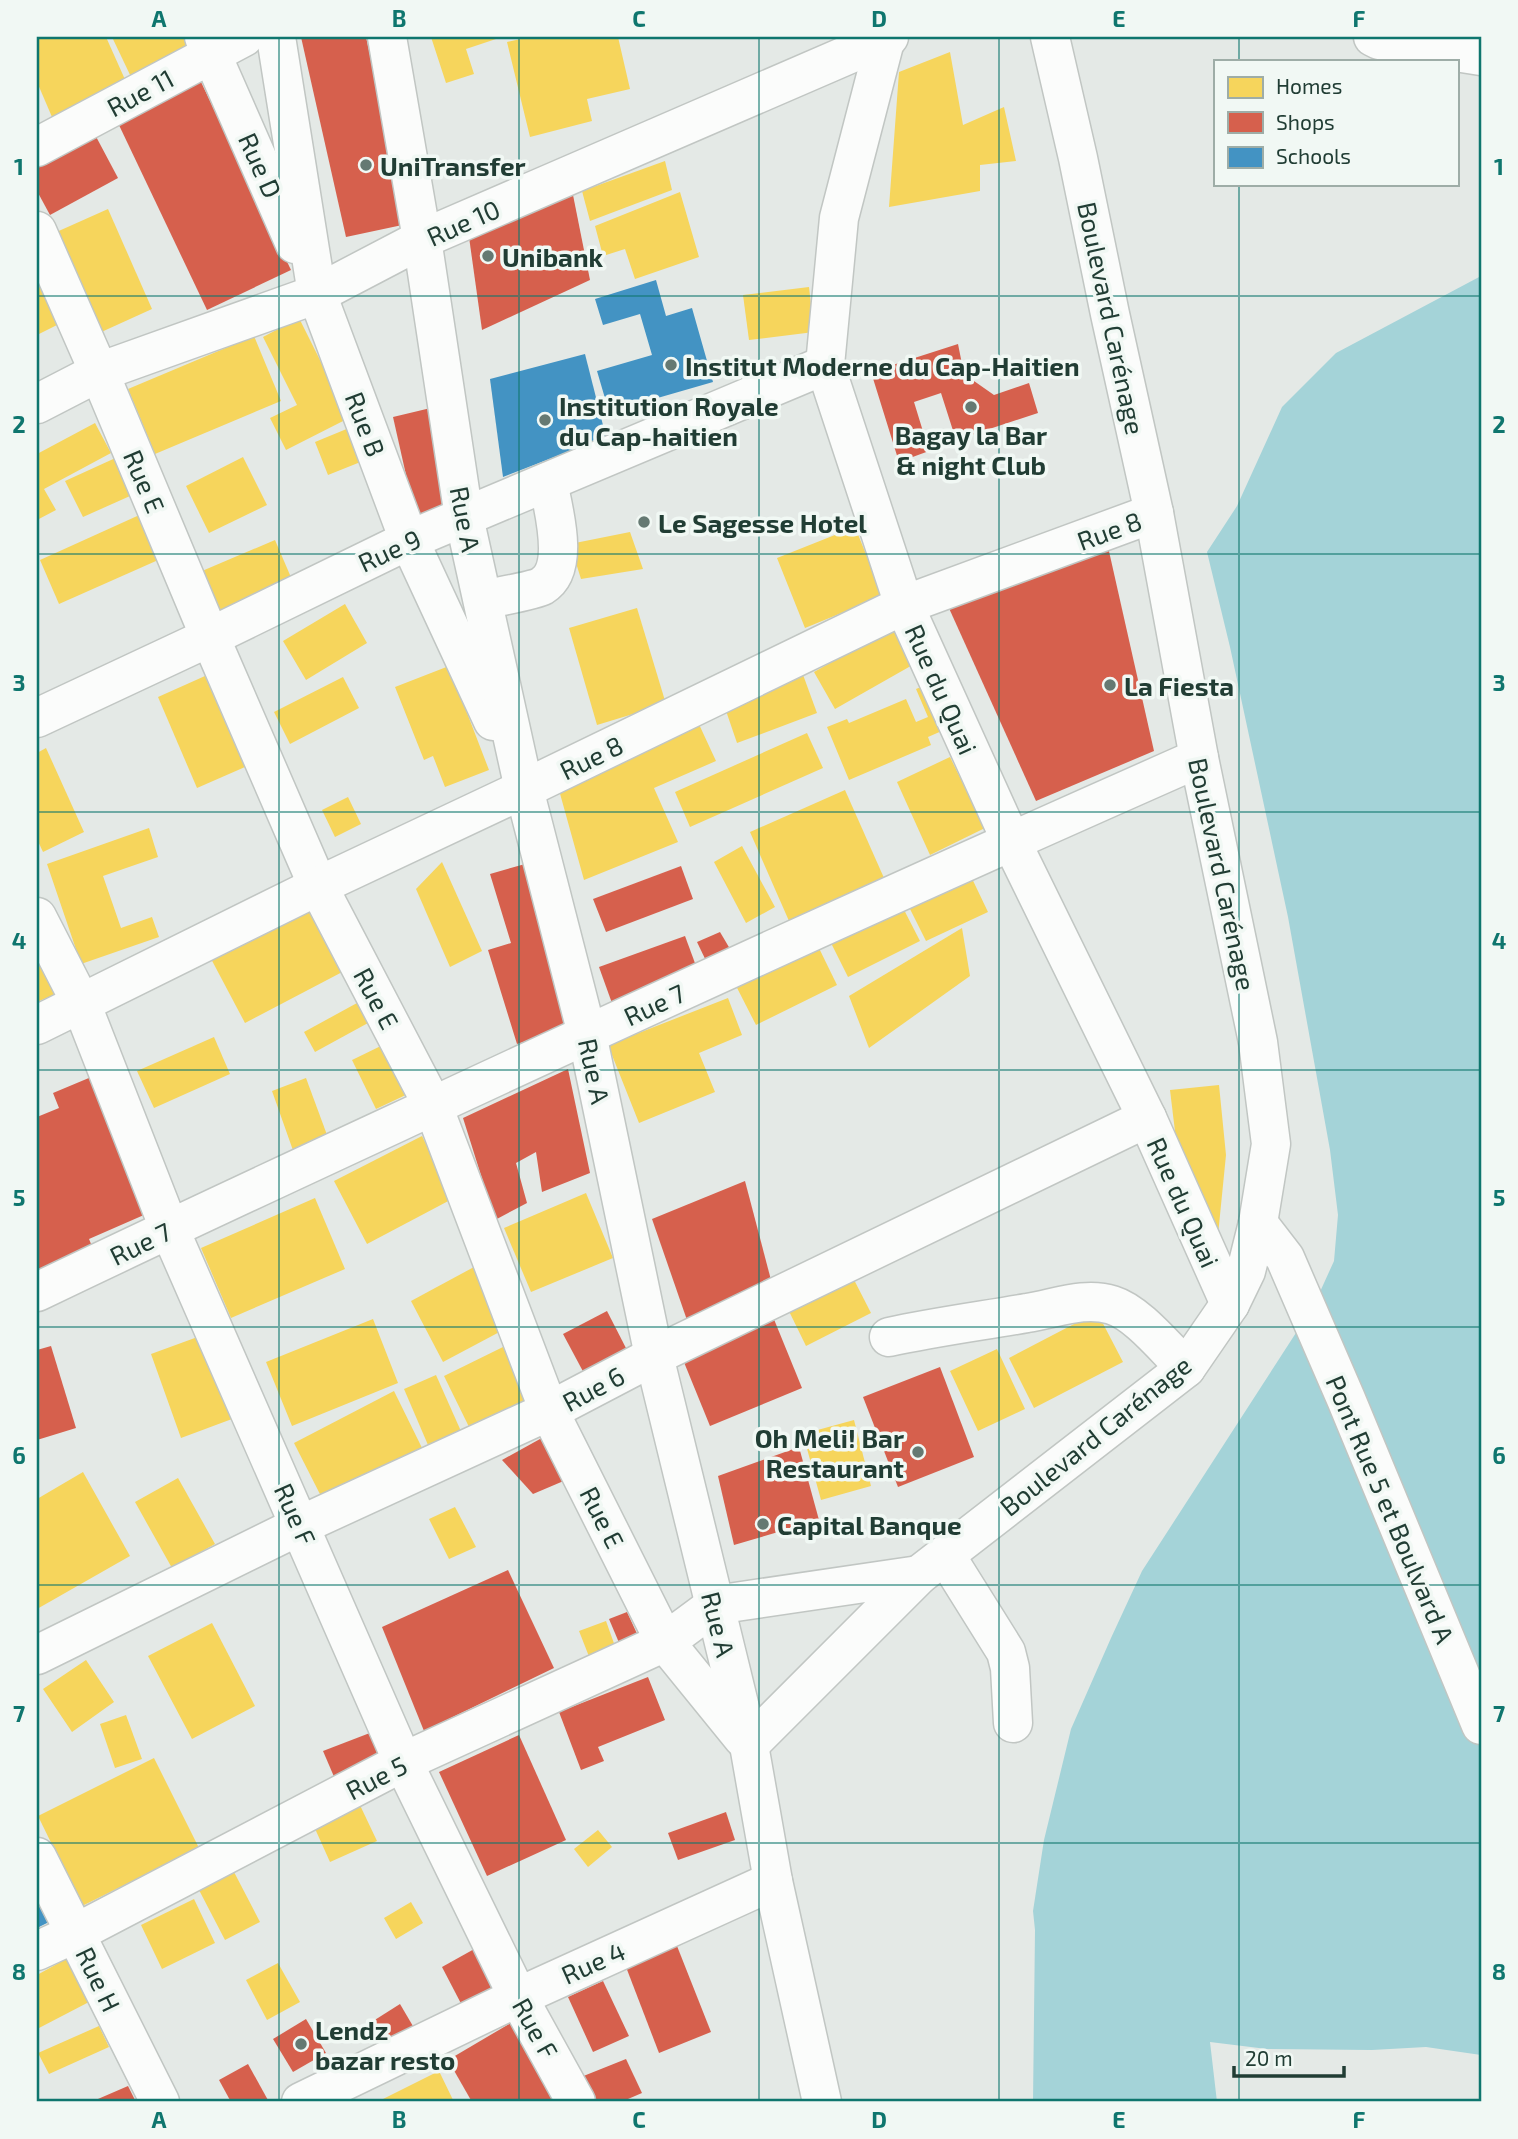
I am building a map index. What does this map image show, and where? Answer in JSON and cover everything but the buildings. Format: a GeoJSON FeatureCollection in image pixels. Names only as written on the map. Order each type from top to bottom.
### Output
{"type":"FeatureCollection","features":[{"type":"Feature","properties":{"kind":"street","name":"Rue B"},"geometry":{"type":"LineString","coordinates":[[276,37],[317,294],[410,540],[524,789]]}},
{"type":"Feature","properties":{"kind":"street","name":"Rue A"},"geometry":{"type":"LineString","coordinates":[[387,37],[422,239],[464,517],[524,789],[587,1034],[654,1356],[749,1745],[773,1881],[822,2102]]}},
{"type":"Feature","properties":{"kind":"street","name":"Rue 10"},"geometry":{"type":"LineString","coordinates":[[37,404],[99,372],[317,294],[422,239],[887,37]]}},
{"type":"Feature","properties":{"kind":"street","name":"Rue du Quai"},"geometry":{"type":"LineString","coordinates":[[887,37],[839,218],[825,365],[904,605],[1011,841],[1147,1118],[1230,1304]]}},
{"type":"Feature","properties":{"kind":"street","name":"Boulevard Carénage"},"geometry":{"type":"LineString","coordinates":[[749,1745],[933,1565],[1185,1368],[1230,1304],[1246,1271],[1258,1223],[1270,1144],[1258,1042],[1199,758],[1154,513],[1050,37]]}},
{"type":"Feature","properties":{"kind":"street"},"geometry":{"type":"LineString","coordinates":[[1373,37],[1481,56]]}},
{"type":"Feature","properties":{"kind":"street","name":"Rue D"},"geometry":{"type":"LineString","coordinates":[[220,42],[317,294]]}},
{"type":"Feature","properties":{"kind":"street","name":"Rue 11"},"geometry":{"type":"LineString","coordinates":[[37,147],[220,42]]}},
{"type":"Feature","properties":{"kind":"street","name":"Rue E"},"geometry":{"type":"LineString","coordinates":[[37,231],[318,886],[433,1106],[549,1411],[665,1642],[749,1745]]}},
{"type":"Feature","properties":{"kind":"street","name":"Rue 9"},"geometry":{"type":"LineString","coordinates":[[37,718],[410,540],[825,365]]}},
{"type":"Feature","properties":{"kind":"street"},"geometry":{"type":"LineString","coordinates":[[483,600],[541,586],[551,576],[558,561],[556,523],[548,482]]}},
{"type":"Feature","properties":{"kind":"street","name":"Rue 8"},"geometry":{"type":"LineString","coordinates":[[37,1024],[904,605],[1154,513]]}},
{"type":"Feature","properties":{"kind":"street","name":"Rue 7"},"geometry":{"type":"LineString","coordinates":[[37,1292],[587,1034],[1199,758]]}},
{"type":"Feature","properties":{"kind":"street","name":"Rue F"},"geometry":{"type":"LineString","coordinates":[[37,916],[80,1003],[169,1228],[403,1762],[518,1997],[576,2102]]}},
{"type":"Feature","properties":{"kind":"street","name":"Rue 6"},"geometry":{"type":"LineString","coordinates":[[37,1655],[301,1525],[549,1411],[654,1356],[1147,1118]]}},
{"type":"Feature","properties":{"kind":"street","name":"Pont Rue 5 et Boulvard A"},"geometry":{"type":"LineString","coordinates":[[1258,1223],[1285,1258],[1481,1725]]}},
{"type":"Feature","properties":{"kind":"street"},"geometry":{"type":"LineString","coordinates":[[889,1337],[1081,1302],[1112,1305],[1134,1318],[1185,1368]]}},
{"type":"Feature","properties":{"kind":"street","name":"Boulevard Carénage"},"geometry":{"type":"LineString","coordinates":[[715,1605],[933,1565]]}},
{"type":"Feature","properties":{"kind":"street"},"geometry":{"type":"LineString","coordinates":[[933,1565],[1006,1652],[1010,1668],[1013,1723]]}},
{"type":"Feature","properties":{"kind":"street","name":"Rue 5"},"geometry":{"type":"LineString","coordinates":[[37,1951],[403,1762],[665,1642],[715,1605]]}},
{"type":"Feature","properties":{"kind":"street","name":"Rue H"},"geometry":{"type":"LineString","coordinates":[[37,1857],[160,2102]]}},
{"type":"Feature","properties":{"kind":"street","name":"Rue 4"},"geometry":{"type":"LineString","coordinates":[[301,2102],[518,1997],[773,1881]]}},
{"type":"Feature","properties":{"kind":"water"},"geometry":{"type":"Polygon","coordinates":[[[1481,276],[1481,2055],[1426,2047],[1372,2050],[1267,2049],[1210,2042],[1217,2102],[1033,2102],[1033,1911],[1044,1840],[1071,1729],[1142,1571],[1314,1305],[1334,1261],[1338,1215],[1330,1150],[1288,917],[1207,552],[1237,506],[1282,407],[1336,353],[1481,276]]]}},
{"type":"Feature","properties":{"kind":"place","name":"UniTransfer"},"geometry":{"type":"Point","coordinates":[366,165]}},
{"type":"Feature","properties":{"kind":"place","name":"Unibank"},"geometry":{"type":"Point","coordinates":[488,256]}},
{"type":"Feature","properties":{"kind":"place","name":"Institut Moderne du Cap-Haitien"},"geometry":{"type":"Point","coordinates":[671,365]}},
{"type":"Feature","properties":{"kind":"place","name":"Bagay la Bar & night Club"},"geometry":{"type":"Point","coordinates":[971,407]}},
{"type":"Feature","properties":{"kind":"place","name":"Institution Royale du Cap-haitien"},"geometry":{"type":"Point","coordinates":[545,420]}},
{"type":"Feature","properties":{"kind":"place","name":"Le Sagesse Hotel"},"geometry":{"type":"Point","coordinates":[644,522]}},
{"type":"Feature","properties":{"kind":"place","name":"La Fiesta"},"geometry":{"type":"Point","coordinates":[1110,685]}},
{"type":"Feature","properties":{"kind":"place","name":"Oh Meli! Bar Restaurant"},"geometry":{"type":"Point","coordinates":[918,1452]}},
{"type":"Feature","properties":{"kind":"place","name":"Capital Banque"},"geometry":{"type":"Point","coordinates":[763,1524]}},
{"type":"Feature","properties":{"kind":"place","name":"Lendz bazar resto"},"geometry":{"type":"Point","coordinates":[301,2044]}}]}
